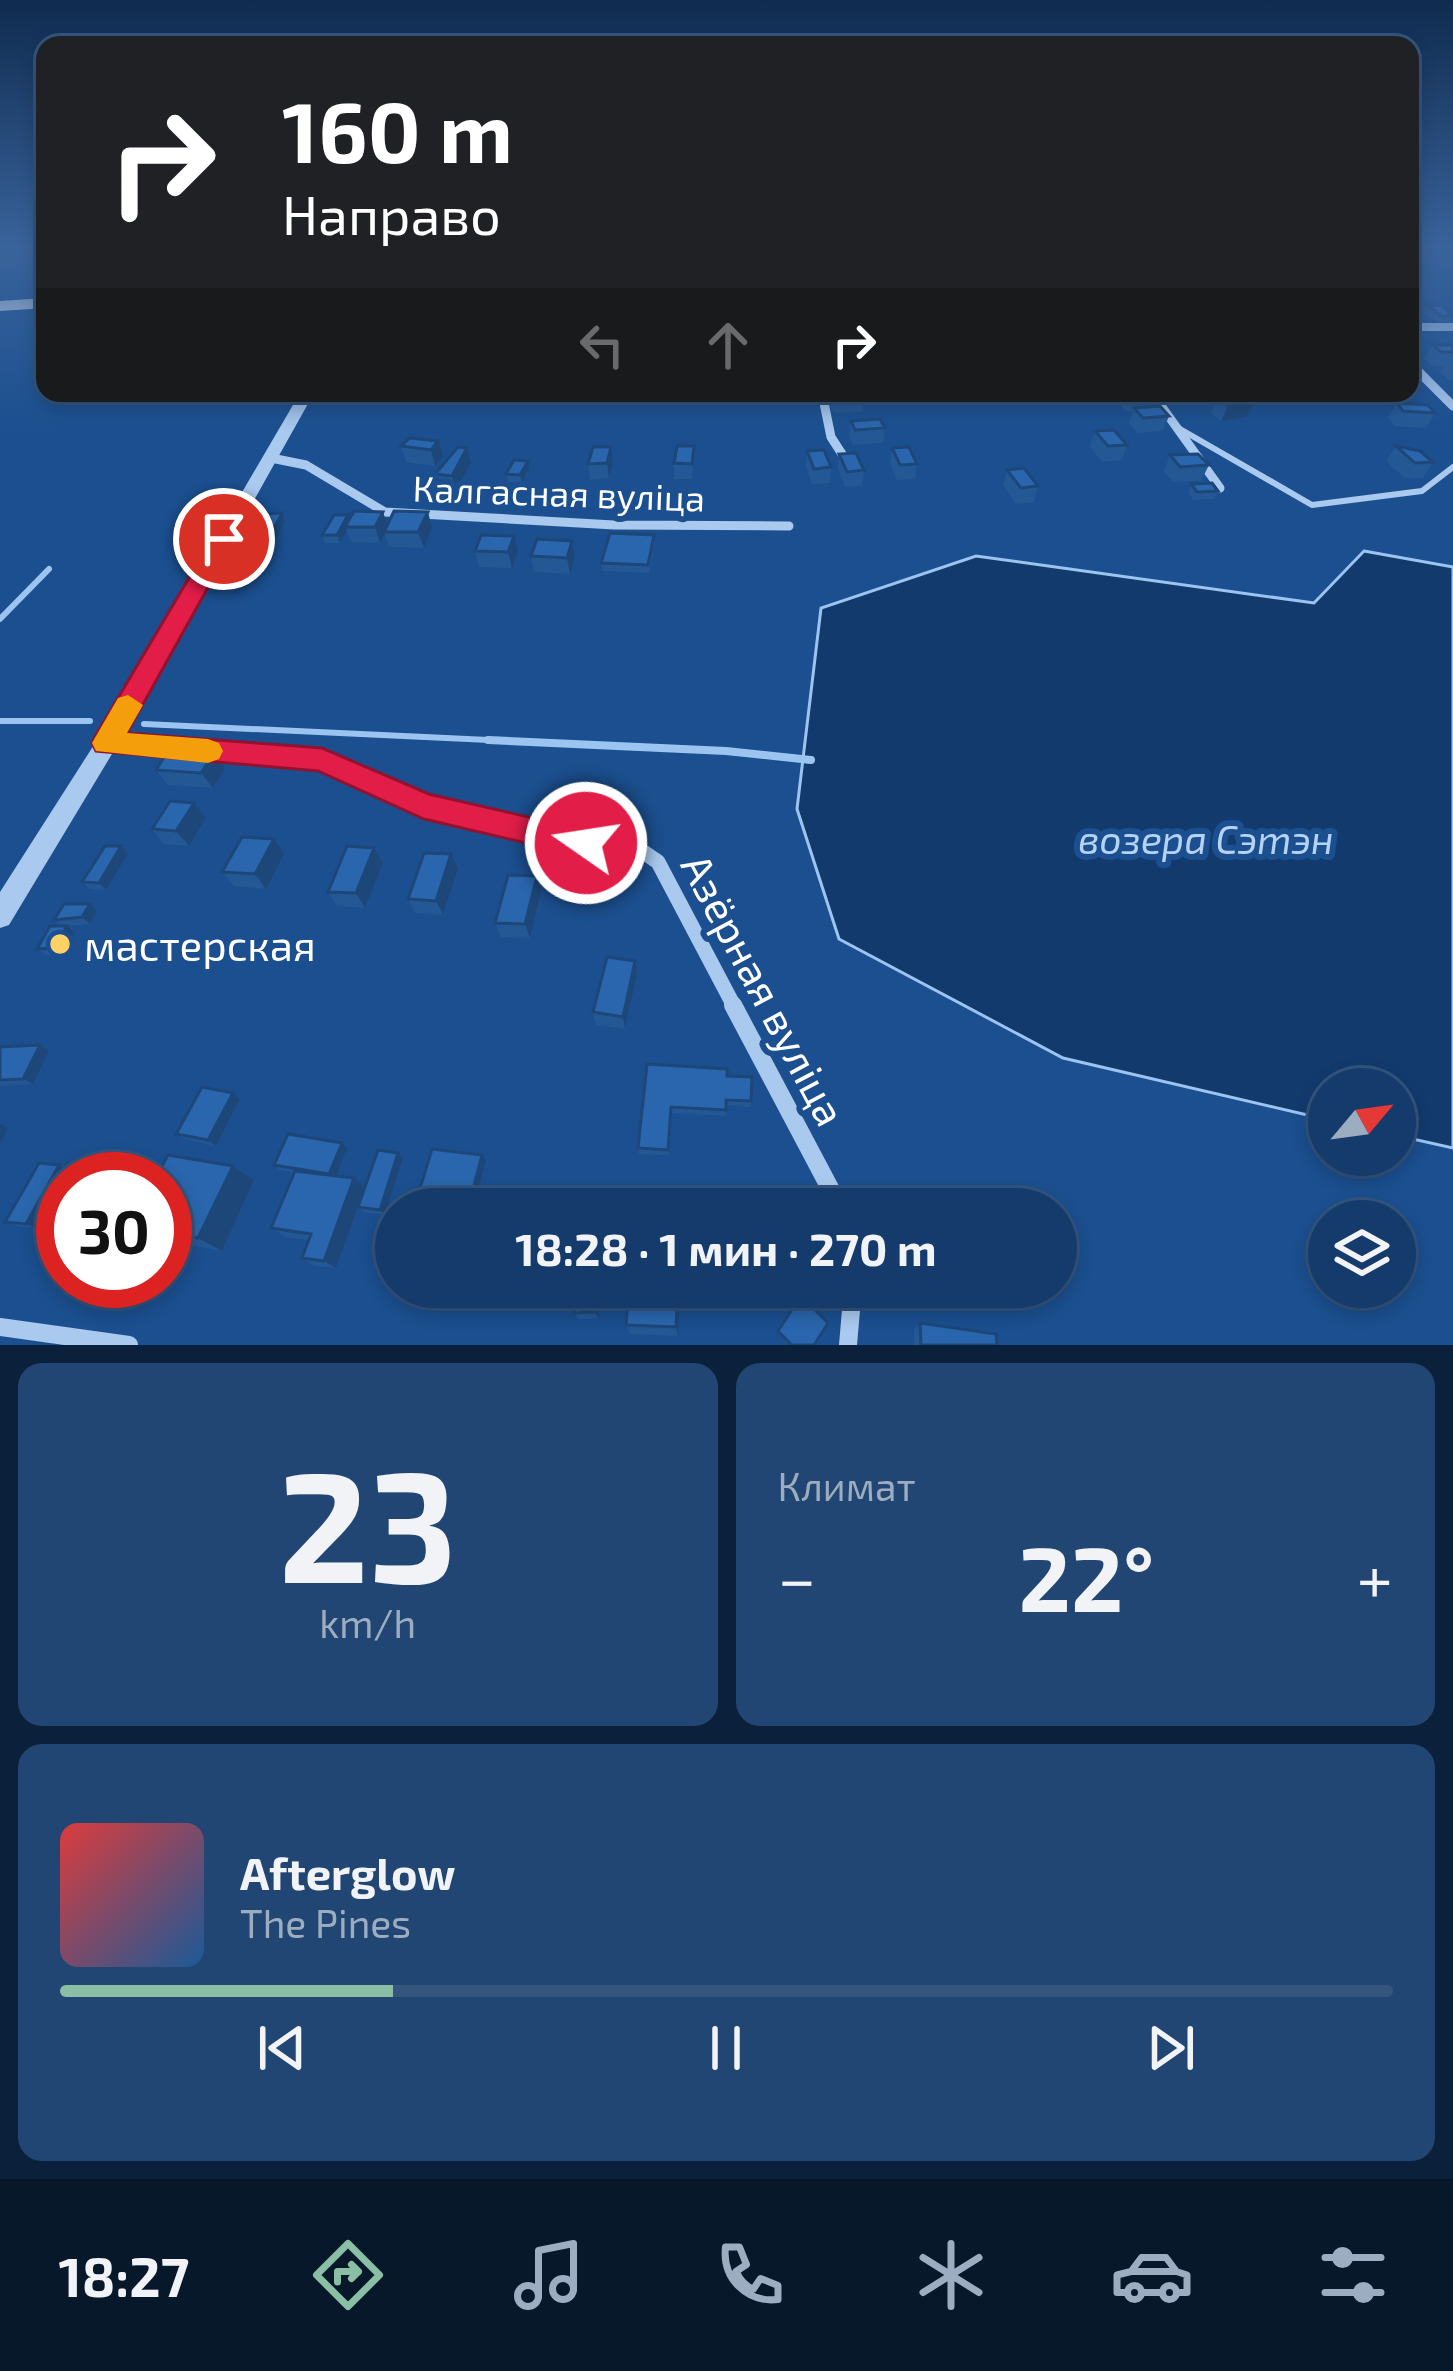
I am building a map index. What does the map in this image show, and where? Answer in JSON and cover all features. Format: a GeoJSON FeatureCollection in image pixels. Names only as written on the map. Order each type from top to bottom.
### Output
{"type":"FeatureCollection","features":[{"type":"Feature","properties":{"kind":"street"},"geometry":{"type":"LineString","coordinates":[[1419,326],[1453,327]]}},
{"type":"Feature","properties":{"kind":"street"},"geometry":{"type":"LineString","coordinates":[[1419,372],[1453,406]]}},
{"type":"Feature","properties":{"kind":"street"},"geometry":{"type":"LineString","coordinates":[[0,916],[303,402]]}},
{"type":"Feature","properties":{"kind":"street"},"geometry":{"type":"LineString","coordinates":[[824,402],[831,437],[842,454]]}},
{"type":"Feature","properties":{"kind":"street"},"geometry":{"type":"LineString","coordinates":[[1158,402],[1220,488]]}},
{"type":"Feature","properties":{"kind":"street","name":"Калгасная вуліца"},"geometry":{"type":"LineString","coordinates":[[271,458],[302,460],[360,502],[385,512],[614,525],[789,526]]}},
{"type":"Feature","properties":{"kind":"street","name":"Азёрная вуліца"},"geometry":{"type":"LineString","coordinates":[[106,743],[322,760],[424,806],[586,843],[629,842],[658,862],[830,1188]]}},
{"type":"Feature","properties":{"kind":"street"},"geometry":{"type":"LineString","coordinates":[[848,1345],[851,1308]]}},
{"type":"Feature","properties":{"kind":"street"},"geometry":{"type":"LineString","coordinates":[[0,1327],[129,1345]]}},
{"type":"Feature","properties":{"kind":"lane"},"geometry":{"type":"LineString","coordinates":[[1175,427],[1312,505],[1423,491],[1453,467]]}},
{"type":"Feature","properties":{"kind":"water","name":"возера Сэтэн"},"geometry":{"type":"Polygon","coordinates":[[[1364,551],[1453,567],[1453,1148],[1416,1140],[1416,1068],[1308,1068],[1308,1115],[1063,1058],[839,939],[797,809],[821,608],[976,556],[1314,603],[1364,551]]]}},
{"type":"Feature","properties":{"kind":"building"},"geometry":{"type":"Polygon","coordinates":[[[1431,308],[1444,308],[1453,316],[1441,316],[1431,308]]]}},
{"type":"Feature","properties":{"kind":"building"},"geometry":{"type":"Polygon","coordinates":[[[1433,345],[1453,345],[1453,352],[1441,352],[1433,345]]]}},
{"type":"Feature","properties":{"kind":"building"},"geometry":{"type":"Polygon","coordinates":[[[1397,403],[1428,405],[1435,413],[1403,411],[1397,403]]]}},
{"type":"Feature","properties":{"kind":"building"},"geometry":{"type":"Polygon","coordinates":[[[1160,406],[1169,416],[1143,418],[1134,408],[1160,406]]]}},
{"type":"Feature","properties":{"kind":"building"},"geometry":{"type":"Polygon","coordinates":[[[880,419],[885,428],[855,430],[851,421],[880,419]]]}},
{"type":"Feature","properties":{"kind":"building"},"geometry":{"type":"Polygon","coordinates":[[[1114,430],[1127,445],[1108,446],[1095,431],[1114,430]]]}},
{"type":"Feature","properties":{"kind":"building"},"geometry":{"type":"Polygon","coordinates":[[[410,438],[438,441],[431,450],[401,446],[410,438]]]}},
{"type":"Feature","properties":{"kind":"building"},"geometry":{"type":"Polygon","coordinates":[[[677,446],[694,446],[692,464],[674,463],[677,446]]]}},
{"type":"Feature","properties":{"kind":"building"},"geometry":{"type":"Polygon","coordinates":[[[1396,446],[1420,451],[1433,462],[1415,463],[1396,446]]]}},
{"type":"Feature","properties":{"kind":"building"},"geometry":{"type":"Polygon","coordinates":[[[458,447],[467,448],[452,476],[435,474],[458,447]]]}},
{"type":"Feature","properties":{"kind":"building"},"geometry":{"type":"Polygon","coordinates":[[[593,447],[611,447],[607,463],[588,464],[593,447]]]}},
{"type":"Feature","properties":{"kind":"building"},"geometry":{"type":"Polygon","coordinates":[[[909,447],[917,464],[900,465],[892,448],[909,447]]]}},
{"type":"Feature","properties":{"kind":"building"},"geometry":{"type":"Polygon","coordinates":[[[824,450],[831,467],[814,469],[807,451],[824,450]]]}},
{"type":"Feature","properties":{"kind":"building"},"geometry":{"type":"Polygon","coordinates":[[[856,453],[864,470],[847,472],[839,454],[856,453]]]}},
{"type":"Feature","properties":{"kind":"building"},"geometry":{"type":"Polygon","coordinates":[[[1198,454],[1209,465],[1180,467],[1170,455],[1198,454]]]}},
{"type":"Feature","properties":{"kind":"building"},"geometry":{"type":"Polygon","coordinates":[[[514,460],[528,461],[520,475],[506,474],[514,460]]]}},
{"type":"Feature","properties":{"kind":"building"},"geometry":{"type":"Polygon","coordinates":[[[1024,468],[1038,486],[1021,488],[1007,470],[1024,468]]]}},
{"type":"Feature","properties":{"kind":"building"},"geometry":{"type":"Polygon","coordinates":[[[1212,483],[1218,491],[1197,492],[1191,484],[1212,483]]]}},
{"type":"Feature","properties":{"kind":"building"},"geometry":{"type":"Polygon","coordinates":[[[354,511],[383,512],[375,527],[345,527],[354,511]]]}},
{"type":"Feature","properties":{"kind":"building"},"geometry":{"type":"Polygon","coordinates":[[[394,511],[428,512],[418,532],[384,532],[394,511]]]}},
{"type":"Feature","properties":{"kind":"building"},"geometry":{"type":"Polygon","coordinates":[[[282,513],[272,532],[256,532],[266,514],[282,513]]]}},
{"type":"Feature","properties":{"kind":"building"},"geometry":{"type":"Polygon","coordinates":[[[334,515],[348,515],[337,535],[322,535],[334,515]]]}},
{"type":"Feature","properties":{"kind":"building"},"geometry":{"type":"Polygon","coordinates":[[[610,533],[654,535],[648,565],[601,563],[610,533]]]}},
{"type":"Feature","properties":{"kind":"building"},"geometry":{"type":"Polygon","coordinates":[[[481,535],[514,536],[508,552],[475,551],[481,535]]]}},
{"type":"Feature","properties":{"kind":"building"},"geometry":{"type":"Polygon","coordinates":[[[537,539],[572,541],[567,558],[531,556],[537,539]]]}},
{"type":"Feature","properties":{"kind":"building"},"geometry":{"type":"Polygon","coordinates":[[[190,746],[214,753],[201,773],[156,770],[169,749],[187,751],[190,746]]]}},
{"type":"Feature","properties":{"kind":"building"},"geometry":{"type":"Polygon","coordinates":[[[170,801],[194,803],[176,831],[152,829],[170,801]]]}},
{"type":"Feature","properties":{"kind":"building"},"geometry":{"type":"Polygon","coordinates":[[[242,837],[274,839],[255,874],[222,872],[242,837]]]}},
{"type":"Feature","properties":{"kind":"building"},"geometry":{"type":"Polygon","coordinates":[[[105,846],[121,846],[99,883],[82,882],[105,846]]]}},
{"type":"Feature","properties":{"kind":"building"},"geometry":{"type":"Polygon","coordinates":[[[347,846],[374,848],[356,893],[328,892],[347,846]]]}},
{"type":"Feature","properties":{"kind":"building"},"geometry":{"type":"Polygon","coordinates":[[[424,853],[451,854],[436,901],[408,899],[424,853]]]}},
{"type":"Feature","properties":{"kind":"building"},"geometry":{"type":"Polygon","coordinates":[[[508,875],[537,876],[525,924],[495,923],[508,875]]]}},
{"type":"Feature","properties":{"kind":"building"},"geometry":{"type":"Polygon","coordinates":[[[64,904],[90,904],[82,917],[54,920],[64,904]]]}},
{"type":"Feature","properties":{"kind":"building"},"geometry":{"type":"Polygon","coordinates":[[[50,926],[67,926],[54,948],[37,949],[50,926]]]}},
{"type":"Feature","properties":{"kind":"building"},"geometry":{"type":"Polygon","coordinates":[[[607,957],[635,961],[623,1017],[593,1012],[607,957]]]}},
{"type":"Feature","properties":{"kind":"building"},"geometry":{"type":"Polygon","coordinates":[[[40,1045],[23,1079],[0,1080],[0,1047],[40,1045]]]}},
{"type":"Feature","properties":{"kind":"building"},"geometry":{"type":"Polygon","coordinates":[[[647,1064],[727,1069],[727,1076],[752,1077],[751,1101],[726,1100],[726,1110],[671,1107],[668,1150],[638,1148],[647,1064]]]}},
{"type":"Feature","properties":{"kind":"building"},"geometry":{"type":"Polygon","coordinates":[[[202,1087],[233,1093],[208,1140],[176,1134],[202,1087]]]}},
{"type":"Feature","properties":{"kind":"building"},"geometry":{"type":"Polygon","coordinates":[[[288,1134],[342,1143],[329,1174],[274,1165],[288,1134]]]}},
{"type":"Feature","properties":{"kind":"building"},"geometry":{"type":"Polygon","coordinates":[[[432,1149],[482,1155],[473,1188],[420,1188],[432,1149]]]}},
{"type":"Feature","properties":{"kind":"building"},"geometry":{"type":"Polygon","coordinates":[[[378,1150],[398,1153],[387,1188],[375,1188],[375,1209],[358,1207],[378,1150]]]}},
{"type":"Feature","properties":{"kind":"building"},"geometry":{"type":"Polygon","coordinates":[[[192,1159],[233,1166],[198,1238],[192,1237],[192,1159]]]}},
{"type":"Feature","properties":{"kind":"building"},"geometry":{"type":"Polygon","coordinates":[[[36,1168],[36,1206],[26,1224],[5,1222],[36,1168]]]}},
{"type":"Feature","properties":{"kind":"building"},"geometry":{"type":"Polygon","coordinates":[[[295,1171],[354,1178],[324,1261],[302,1258],[311,1234],[271,1228],[295,1171]]]}},
{"type":"Feature","properties":{"kind":"building"},"geometry":{"type":"Polygon","coordinates":[[[627,1308],[677,1308],[676,1327],[626,1325],[627,1308]]]}},
{"type":"Feature","properties":{"kind":"building"},"geometry":{"type":"Polygon","coordinates":[[[793,1308],[813,1308],[828,1323],[814,1345],[792,1345],[778,1331],[793,1308]]]}},
{"type":"Feature","properties":{"kind":"building"},"geometry":{"type":"Polygon","coordinates":[[[920,1323],[996,1334],[997,1345],[921,1345],[920,1323]]]}},
{"type":"Feature","properties":{"kind":"waterway"},"geometry":{"type":"LineString","coordinates":[[0,619],[49,569]]}},
{"type":"Feature","properties":{"kind":"waterway"},"geometry":{"type":"LineString","coordinates":[[0,721],[90,721]]}},
{"type":"Feature","properties":{"kind":"waterway"},"geometry":{"type":"LineString","coordinates":[[144,724],[553,743]]}},
{"type":"Feature","properties":{"kind":"waterway"},"geometry":{"type":"LineString","coordinates":[[488,740],[726,751],[811,760]]}},
{"type":"Feature","properties":{"kind":"slow traffic"},"geometry":{"type":"LineString","coordinates":[[128,705],[106,743],[208,751]]}},
{"type":"Feature","properties":{"kind":"place","name":"мастерская"},"geometry":{"type":"Point","coordinates":[60,944]}},
{"type":"Feature","properties":{"kind":"route"},"geometry":{"type":"LineString","coordinates":[[224,539],[106,743],[322,760],[424,806],[586,843]]}}]}
